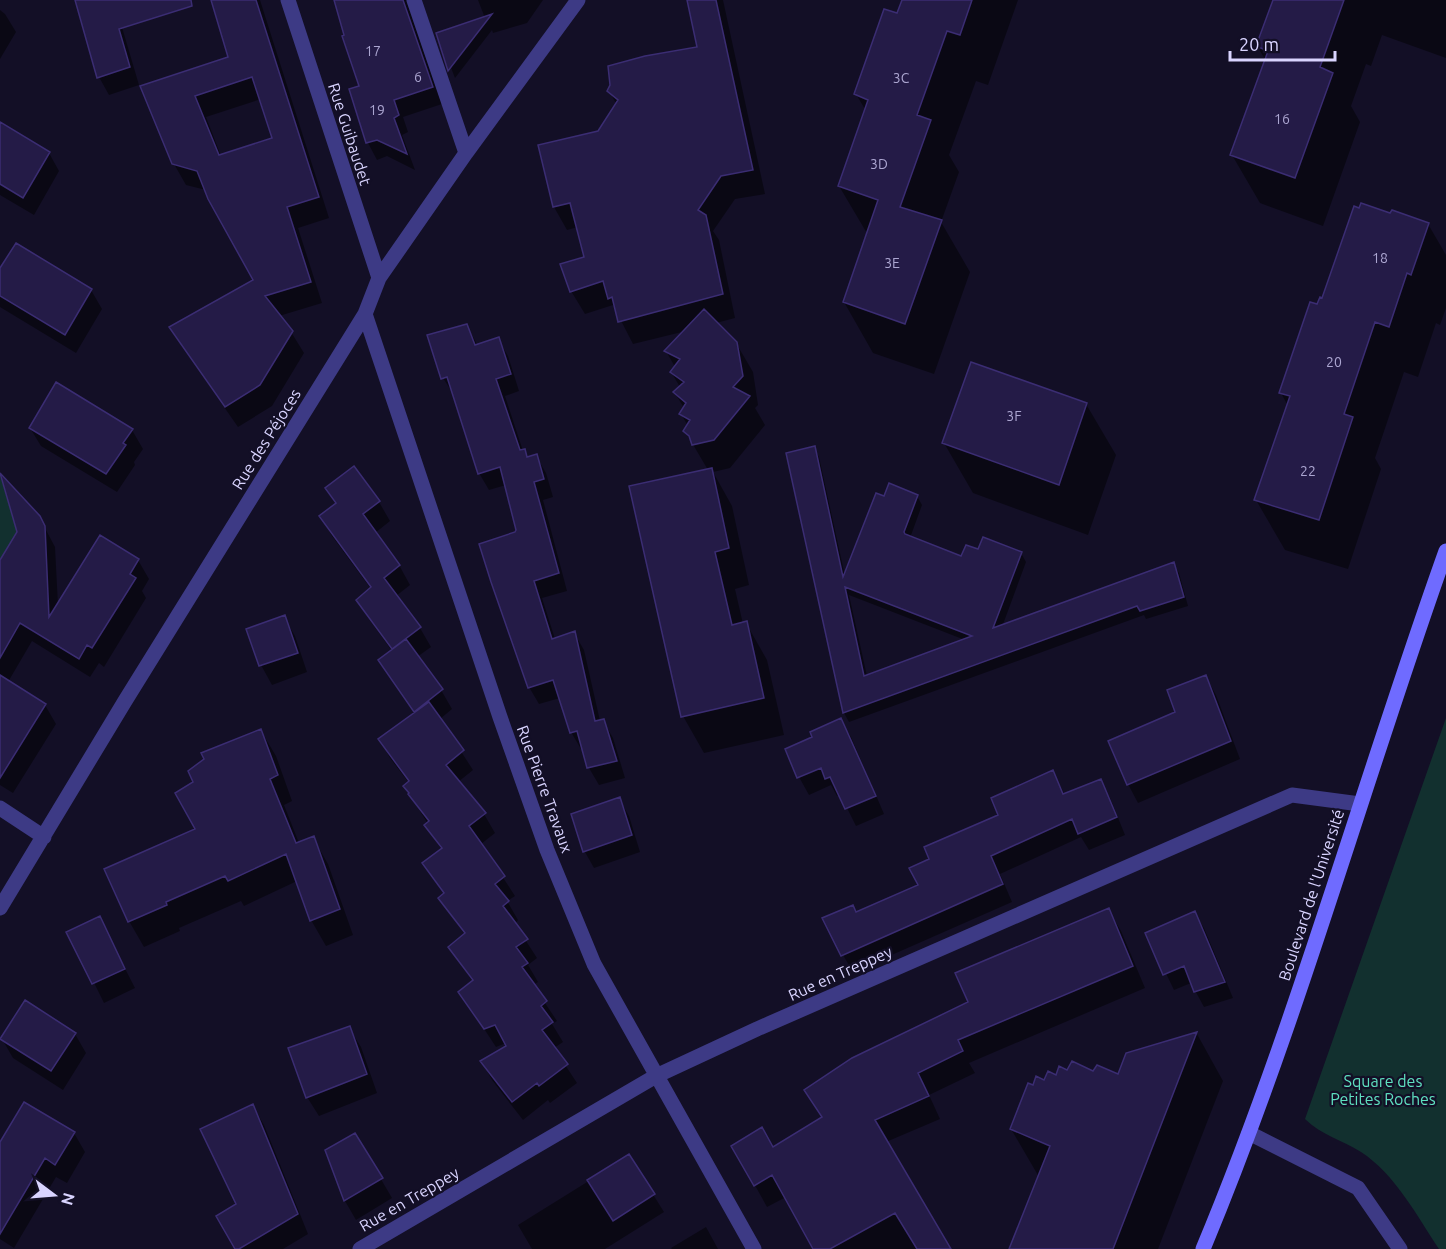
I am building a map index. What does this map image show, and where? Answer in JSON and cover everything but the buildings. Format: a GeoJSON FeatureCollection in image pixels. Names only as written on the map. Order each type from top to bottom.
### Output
{"type":"FeatureCollection","features":[{"type":"Feature","properties":{"kind":"main road","name":"Boulevard de l'Université"},"geometry":{"type":"LineString","coordinates":[[1203,1249],[1249,1133],[1446,551]]}},
{"type":"Feature","properties":{"kind":"street","name":"Rue Guibaudet"},"geometry":{"type":"LineString","coordinates":[[288,0],[379,278]]}},
{"type":"Feature","properties":{"kind":"street"},"geometry":{"type":"LineString","coordinates":[[414,0],[466,153]]}},
{"type":"Feature","properties":{"kind":"street","name":"Rue des Péjoces"},"geometry":{"type":"LineString","coordinates":[[0,908],[364,314],[379,278],[466,153],[578,0]]}},
{"type":"Feature","properties":{"kind":"street","name":"Rue Pierre Travaux"},"geometry":{"type":"LineString","coordinates":[[364,314],[547,850],[594,964],[754,1249]]}},
{"type":"Feature","properties":{"kind":"street","name":"Rue en Treppey"},"geometry":{"type":"LineString","coordinates":[[360,1249],[656,1076],[757,1029],[1292,795],[1360,804]]}},
{"type":"Feature","properties":{"kind":"street"},"geometry":{"type":"LineString","coordinates":[[0,808],[44,837]]}},
{"type":"Feature","properties":{"kind":"street"},"geometry":{"type":"LineString","coordinates":[[1249,1133],[1358,1188],[1400,1249]]}},
{"type":"Feature","properties":{"kind":"green space"},"geometry":{"type":"Polygon","coordinates":[[[0,475],[17,532],[0,560],[0,475]]]}},
{"type":"Feature","properties":{"kind":"green space","name":"Square des Petites Roches"},"geometry":{"type":"Polygon","coordinates":[[[1446,718],[1446,1249],[1439,1249],[1395,1184],[1373,1161],[1311,1125],[1305,1119],[1446,718]]]}}]}
